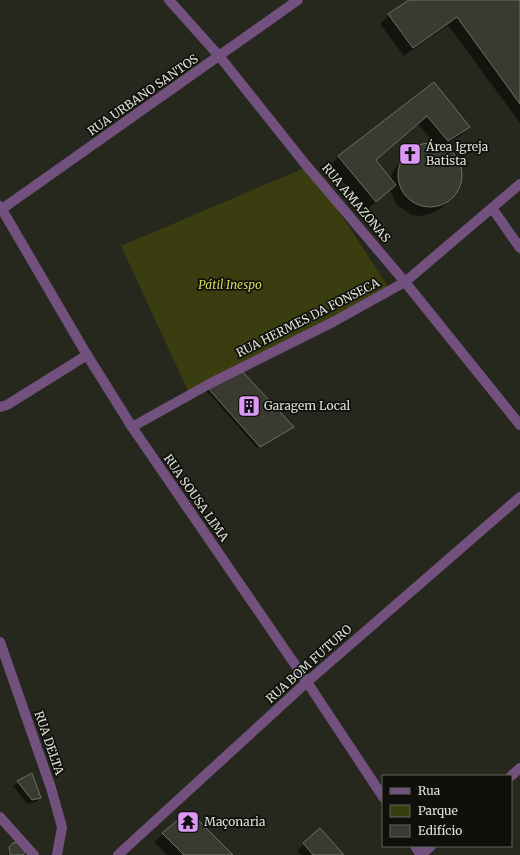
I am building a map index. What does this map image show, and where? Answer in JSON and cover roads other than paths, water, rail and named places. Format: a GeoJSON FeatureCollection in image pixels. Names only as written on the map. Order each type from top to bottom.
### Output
{"type":"FeatureCollection","features":[{"type":"Feature","properties":{"kind":"street","name":"RUA AMAZONAS"},"geometry":{"type":"LineString","coordinates":[[169,0],[220,57],[306,165],[405,282],[520,424]]}},
{"type":"Feature","properties":{"kind":"street","name":"RUA URBANO SANTOS"},"geometry":{"type":"LineString","coordinates":[[1,208],[220,57],[298,0]]}},
{"type":"Feature","properties":{"kind":"street","name":"RUA HERMES DA FONSECA"},"geometry":{"type":"LineString","coordinates":[[132,427],[217,379],[333,322],[405,282],[520,184]]}},
{"type":"Feature","properties":{"kind":"street","name":"RUA SOUSA LIMA"},"geometry":{"type":"LineString","coordinates":[[1,208],[87,355],[132,427],[307,682],[382,795]]}},
{"type":"Feature","properties":{"kind":"street"},"geometry":{"type":"LineString","coordinates":[[492,208],[520,248]]}},
{"type":"Feature","properties":{"kind":"street"},"geometry":{"type":"LineString","coordinates":[[0,407],[7,405],[87,355]]}},
{"type":"Feature","properties":{"kind":"street","name":"RUA BOM FUTURO"},"geometry":{"type":"LineString","coordinates":[[118,855],[307,682],[520,497]]}},
{"type":"Feature","properties":{"kind":"street","name":"RUA DELTA"},"geometry":{"type":"LineString","coordinates":[[0,642],[51,788],[62,827],[57,855]]}},
{"type":"Feature","properties":{"kind":"street"},"geometry":{"type":"LineString","coordinates":[[512,775],[520,768]]}},
{"type":"Feature","properties":{"kind":"street"},"geometry":{"type":"LineString","coordinates":[[0,817],[34,855]]}},
{"type":"Feature","properties":{"kind":"street"},"geometry":{"type":"LineString","coordinates":[[421,855],[430,847]]}},
{"type":"Feature","properties":{"kind":"place","name":"Área Igreja Batista"},"geometry":{"type":"Point","coordinates":[410,154]}},
{"type":"Feature","properties":{"kind":"place","name":"Garagem Local"},"geometry":{"type":"Point","coordinates":[249,406]}},
{"type":"Feature","properties":{"kind":"place","name":"Maçonaria"},"geometry":{"type":"Point","coordinates":[188,822]}},
{"type":"Feature","properties":{"kind":"park label","name":"Pátil Inespo"},"geometry":{"type":"Point","coordinates":[230,285]}}]}
